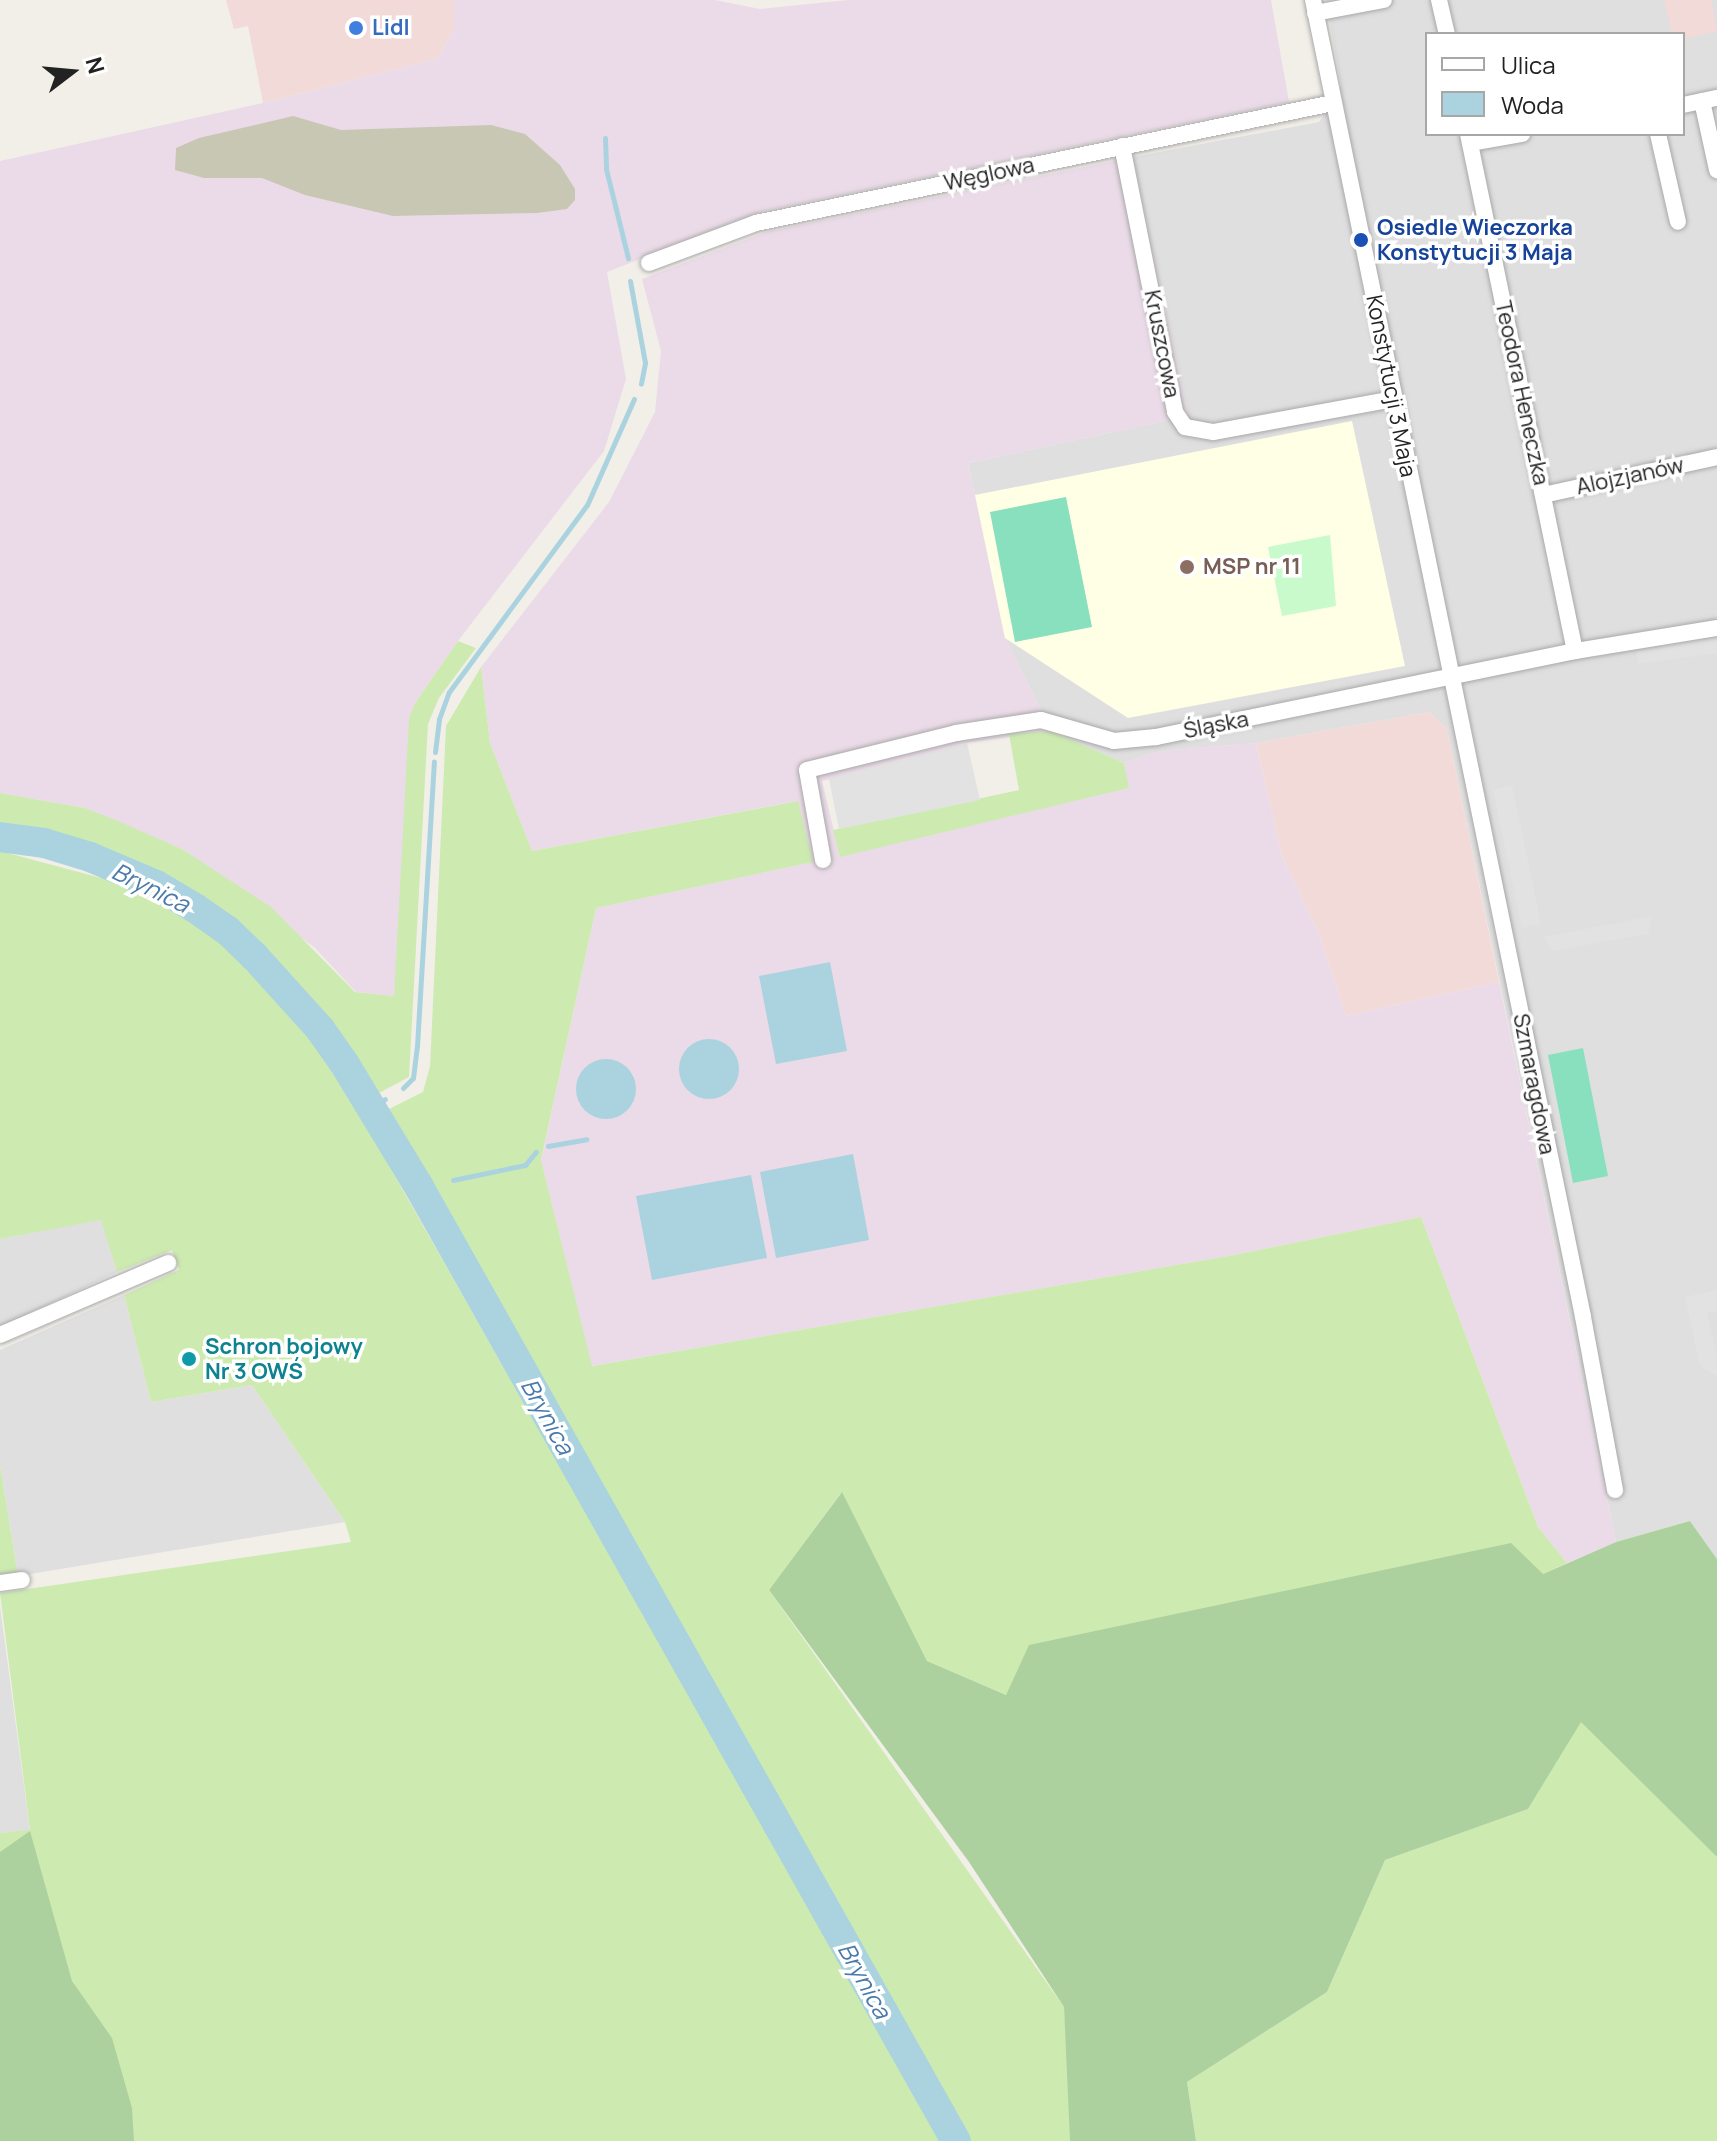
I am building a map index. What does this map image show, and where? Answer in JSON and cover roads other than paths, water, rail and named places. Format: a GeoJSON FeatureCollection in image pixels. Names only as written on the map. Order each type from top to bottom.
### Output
{"type":"FeatureCollection","features":[{"type":"Feature","properties":{"kind":"street"},"geometry":{"type":"LineString","coordinates":[[1314,6],[1384,0]]}},
{"type":"Feature","properties":{"kind":"street"},"geometry":{"type":"LineString","coordinates":[[1439,0],[1447,32]]}},
{"type":"Feature","properties":{"kind":"street","name":"Konstytucji 3 Maja"},"geometry":{"type":"LineString","coordinates":[[1314,6],[1452,678]]}},
{"type":"Feature","properties":{"kind":"street"},"geometry":{"type":"LineString","coordinates":[[1685,105],[1709,99],[1717,170]]}},
{"type":"Feature","properties":{"kind":"street","name":"Węglowa"},"geometry":{"type":"LineString","coordinates":[[649,263],[756,223],[1333,103]]}},
{"type":"Feature","properties":{"kind":"street"},"geometry":{"type":"LineString","coordinates":[[1469,138],[1496,136]]}},
{"type":"Feature","properties":{"kind":"street"},"geometry":{"type":"LineString","coordinates":[[1658,136],[1678,222]]}},
{"type":"Feature","properties":{"kind":"street","name":"Teodora Heneczka"},"geometry":{"type":"LineString","coordinates":[[1469,138],[1575,651]]}},
{"type":"Feature","properties":{"kind":"street","name":"Kruszcowa"},"geometry":{"type":"LineString","coordinates":[[1122,146],[1175,412],[1185,427],[1214,432],[1393,399]]}},
{"type":"Feature","properties":{"kind":"street","name":"Alojzjanów"},"geometry":{"type":"LineString","coordinates":[[1543,495],[1717,457]]}},
{"type":"Feature","properties":{"kind":"street","name":"Śląska"},"geometry":{"type":"LineString","coordinates":[[823,860],[807,770],[956,733],[1041,720],[1114,741],[1146,739],[1575,651],[1717,628]]}},
{"type":"Feature","properties":{"kind":"street","name":"Szmaragdowa"},"geometry":{"type":"LineString","coordinates":[[1452,678],[1583,1317],[1615,1490]]}},
{"type":"Feature","properties":{"kind":"street"},"geometry":{"type":"LineString","coordinates":[[0,1335],[168,1263]]}},
{"type":"Feature","properties":{"kind":"street"},"geometry":{"type":"LineString","coordinates":[[0,1583],[22,1580]]}},
{"type":"Feature","properties":{"kind":"water"},"geometry":{"type":"Polygon","coordinates":[[[830,962],[847,1051],[776,1064],[759,976],[830,962]]]}},
{"type":"Feature","properties":{"kind":"water"},"geometry":{"type":"Polygon","coordinates":[[[709,1039],[721,1041],[730,1048],[737,1057],[737,1081],[730,1090],[721,1097],[709,1099],[697,1097],[688,1090],[681,1081],[679,1069],[681,1057],[688,1048],[697,1041],[709,1039]]]}},
{"type":"Feature","properties":{"kind":"water"},"geometry":{"type":"Polygon","coordinates":[[[606,1059],[618,1061],[627,1068],[634,1077],[634,1101],[627,1110],[618,1117],[606,1119],[594,1117],[585,1110],[578,1101],[576,1089],[578,1077],[585,1068],[594,1061],[606,1059]]]}},
{"type":"Feature","properties":{"kind":"water"},"geometry":{"type":"Polygon","coordinates":[[[853,1154],[869,1240],[776,1258],[760,1172],[853,1154]]]}},
{"type":"Feature","properties":{"kind":"water"},"geometry":{"type":"Polygon","coordinates":[[[751,1175],[767,1258],[652,1280],[636,1196],[751,1175]]]}},
{"type":"Feature","properties":{"kind":"waterway"},"geometry":{"type":"LineString","coordinates":[[605,138],[606,169],[628,258]]}},
{"type":"Feature","properties":{"kind":"waterway"},"geometry":{"type":"LineString","coordinates":[[630,281],[645,363],[641,384]]}},
{"type":"Feature","properties":{"kind":"waterway"},"geometry":{"type":"LineString","coordinates":[[435,752],[439,719],[449,692],[587,505],[634,399]]}},
{"type":"Feature","properties":{"kind":"waterway"},"geometry":{"type":"LineString","coordinates":[[403,1088],[413,1078],[417,1046],[434,762]]}},
{"type":"Feature","properties":{"kind":"waterway","name":"Brynica"},"geometry":{"type":"LineString","coordinates":[[0,837],[44,843],[90,857],[156,885],[195,908],[227,930],[255,957],[320,1029],[419,1187],[956,2141]]}},
{"type":"Feature","properties":{"kind":"waterway"},"geometry":{"type":"LineString","coordinates":[[372,1107],[385,1099]]}},
{"type":"Feature","properties":{"kind":"waterway"},"geometry":{"type":"LineString","coordinates":[[548,1146],[586,1139]]}},
{"type":"Feature","properties":{"kind":"waterway"},"geometry":{"type":"LineString","coordinates":[[453,1180],[525,1165],[536,1152]]}},
{"type":"Feature","properties":{"kind":"waterway"},"geometry":{"type":"LineString","coordinates":[[423,1195],[433,1190]]}},
{"type":"Feature","properties":{"kind":"place","name":"Lidl"},"geometry":{"type":"Point","coordinates":[356,28]}},
{"type":"Feature","properties":{"kind":"place","name":"Osiedle Wieczorka Konstytucji 3 Maja"},"geometry":{"type":"Point","coordinates":[1361,240]}},
{"type":"Feature","properties":{"kind":"place","name":"MSP nr 11"},"geometry":{"type":"Point","coordinates":[1187,567]}},
{"type":"Feature","properties":{"kind":"place","name":"Schron bojowy Nr 3 OWŚ"},"geometry":{"type":"Point","coordinates":[189,1359]}}]}
